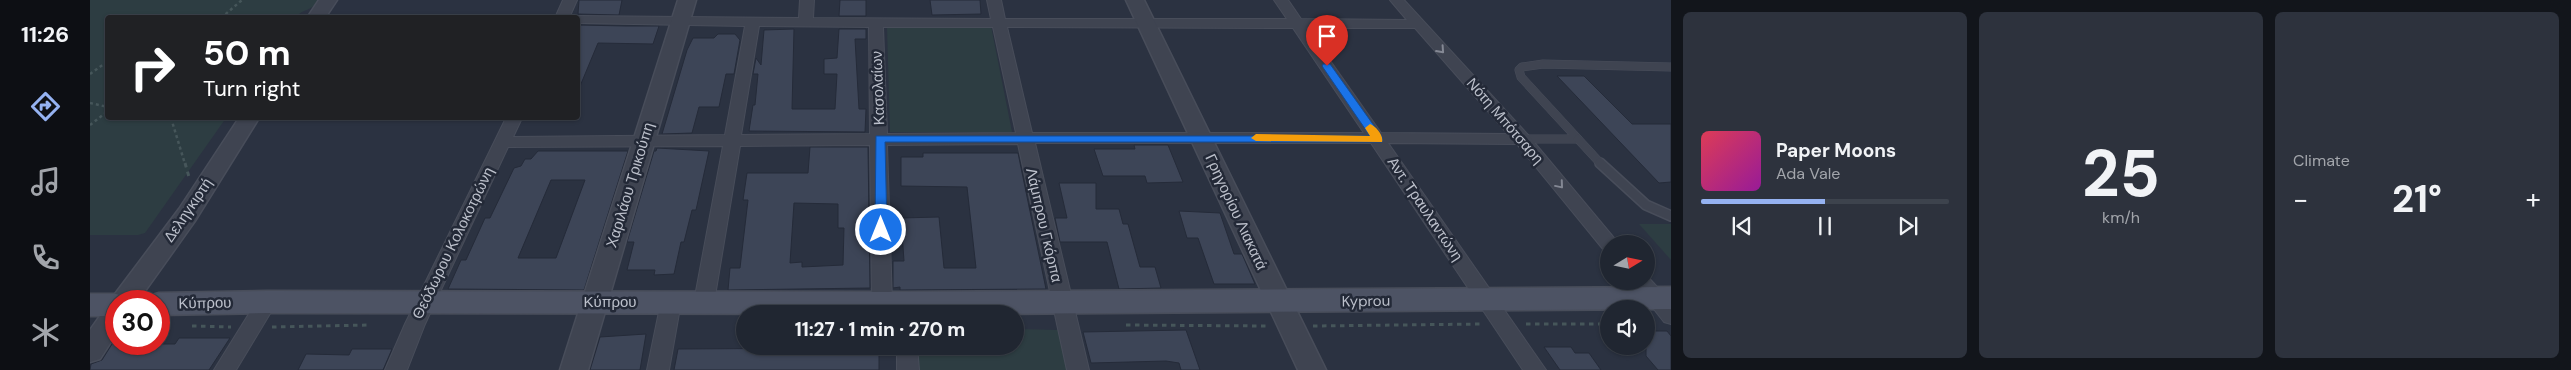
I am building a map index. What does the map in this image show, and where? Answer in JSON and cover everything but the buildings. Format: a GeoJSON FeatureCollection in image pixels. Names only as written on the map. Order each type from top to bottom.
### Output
{"type":"FeatureCollection","features":[{"type":"Feature","properties":{"kind":"main road","name":"Kyprou"},"geometry":{"type":"LineString","coordinates":[[1062,302],[1660,298]]}},
{"type":"Feature","properties":{"kind":"main road","name":"Κύπρου"},"geometry":{"type":"LineString","coordinates":[[170,304],[704,302],[820,305]]}},
{"type":"Feature","properties":{"kind":"main road","name":"Κύπρου"},"geometry":{"type":"LineString","coordinates":[[963,305],[1062,302]]}},
{"type":"Feature","properties":{"kind":"main road"},"geometry":{"type":"LineString","coordinates":[[90,305],[105,305]]}},
{"type":"Feature","properties":{"kind":"street"},"geometry":{"type":"LineString","coordinates":[[318,15],[328,0]]}},
{"type":"Feature","properties":{"kind":"street"},"geometry":{"type":"LineString","coordinates":[[563,15],[570,0]]}},
{"type":"Feature","properties":{"kind":"street"},"geometry":{"type":"LineString","coordinates":[[806,22],[807,0]]}},
{"type":"Feature","properties":{"kind":"street","name":"Λάμπρου Γκόρπα"},"geometry":{"type":"LineString","coordinates":[[994,0],[1024,139],[1078,370]]}},
{"type":"Feature","properties":{"kind":"street","name":"Γρηγορίου Λιακατά"},"geometry":{"type":"LineString","coordinates":[[1134,0],[1312,370]]}},
{"type":"Feature","properties":{"kind":"street","name":"Αντ. Τραυλαντώνη"},"geometry":{"type":"LineString","coordinates":[[1281,0],[1535,370]]}},
{"type":"Feature","properties":{"kind":"street","name":"Νότη Μπότσαρη"},"geometry":{"type":"LineString","coordinates":[[1397,0],[1522,139],[1602,235]]}},
{"type":"Feature","properties":{"kind":"street"},"geometry":{"type":"LineString","coordinates":[[580,19],[684,10],[753,22],[1418,24]]}},
{"type":"Feature","properties":{"kind":"street","name":"Χαριλάου Τρικούπη"},"geometry":{"type":"LineString","coordinates":[[574,370],[684,10]]}},
{"type":"Feature","properties":{"kind":"street"},"geometry":{"type":"LineString","coordinates":[[704,302],[753,22]]}},
{"type":"Feature","properties":{"kind":"street","name":"Κασολαίων"},"geometry":{"type":"LineString","coordinates":[[876,22],[880,139],[897,305]]}},
{"type":"Feature","properties":{"kind":"street","name":"Δεληγκιρτή"},"geometry":{"type":"LineString","coordinates":[[132,290],[187,215],[249,120]]}},
{"type":"Feature","properties":{"kind":"street","name":"Θεόδωρου Κολοκοτρώνη"},"geometry":{"type":"LineString","coordinates":[[396,370],[426,302],[513,120]]}},
{"type":"Feature","properties":{"kind":"street"},"geometry":{"type":"LineString","coordinates":[[502,142],[1201,137],[1522,139]]}},
{"type":"Feature","properties":{"kind":"street"},"geometry":{"type":"LineString","coordinates":[[225,370],[267,302]]}},
{"type":"Feature","properties":{"kind":"street"},"geometry":{"type":"LineString","coordinates":[[658,370],[671,302]]}},
{"type":"Feature","properties":{"kind":"street"},"geometry":{"type":"LineString","coordinates":[[90,352],[105,330]]}},
{"type":"Feature","properties":{"kind":"street"},"geometry":{"type":"LineString","coordinates":[[907,355],[908,370]]}},
{"type":"Feature","properties":{"kind":"lane"},"geometry":{"type":"LineString","coordinates":[[1671,67],[1542,64],[1522,67],[1519,70],[1521,77],[1578,139],[1638,198],[1651,208],[1671,216]]}},
{"type":"Feature","properties":{"kind":"lane"},"geometry":{"type":"LineString","coordinates":[[1522,139],[1578,139]]}},
{"type":"Feature","properties":{"kind":"path"},"geometry":{"type":"LineString","coordinates":[[224,15],[242,0]]}},
{"type":"Feature","properties":{"kind":"path"},"geometry":{"type":"LineString","coordinates":[[90,74],[105,63]]}},
{"type":"Feature","properties":{"kind":"path"},"geometry":{"type":"LineString","coordinates":[[90,103],[105,106]]}},
{"type":"Feature","properties":{"kind":"path"},"geometry":{"type":"LineString","coordinates":[[90,125],[105,113]]}},
{"type":"Feature","properties":{"kind":"path"},"geometry":{"type":"LineString","coordinates":[[172,120],[196,199]]}},
{"type":"Feature","properties":{"kind":"shaded area"},"geometry":{"type":"Polygon","coordinates":[[[90,0],[320,0],[317,4],[298,15],[105,15],[105,120],[225,120],[145,233],[138,235],[90,235],[90,0]]]}},
{"type":"Feature","properties":{"kind":"shaded area"},"geometry":{"type":"Polygon","coordinates":[[[991,26],[1012,132],[890,132],[887,27],[991,26]]]}},
{"type":"Feature","properties":{"kind":"shaded area"},"geometry":{"type":"Polygon","coordinates":[[[1639,224],[1671,224],[1671,260],[1655,242],[1655,235],[1649,235],[1639,224]]]}},
{"type":"Feature","properties":{"kind":"shaded area"},"geometry":{"type":"Polygon","coordinates":[[[1024,329],[1060,330],[1069,370],[916,370],[915,355],[1024,355],[1024,329]]]}},
{"type":"Feature","properties":{"kind":"slow traffic"},"geometry":{"type":"LineString","coordinates":[[1256,138],[1378,139],[1370,128]]}},
{"type":"Feature","properties":{"kind":"route"},"geometry":{"type":"LineString","coordinates":[[881,230],[880,139],[1201,137],[1378,139],[1327,66]]}}]}
